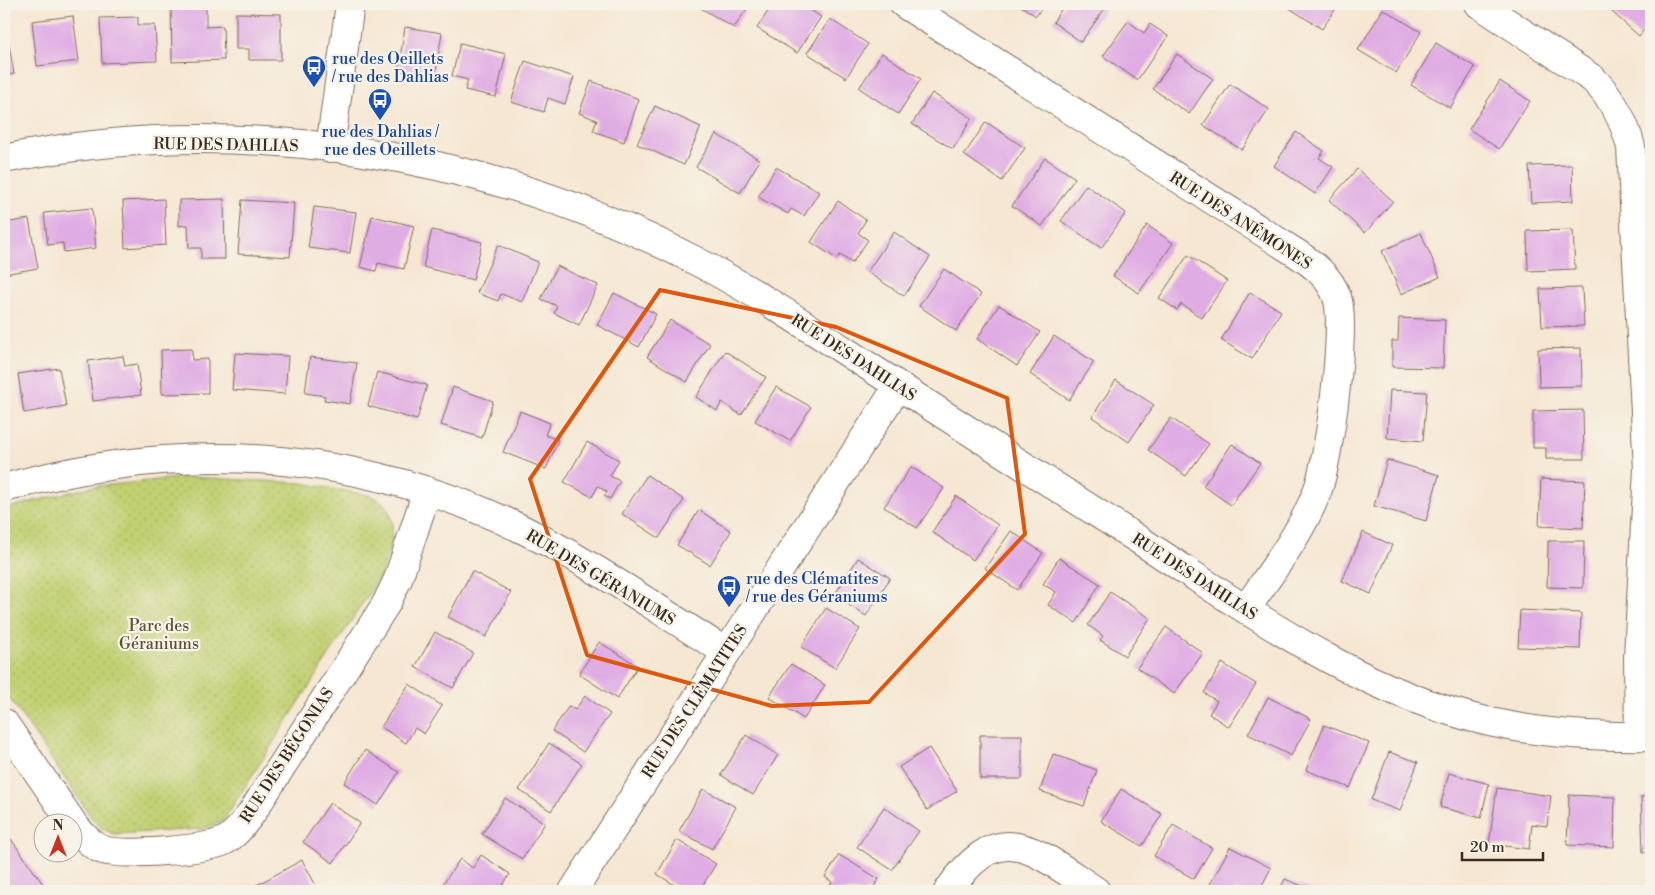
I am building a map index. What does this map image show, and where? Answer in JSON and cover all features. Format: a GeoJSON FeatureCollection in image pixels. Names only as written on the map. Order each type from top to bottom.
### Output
{"type":"FeatureCollection","features":[{"type":"Feature","properties":{"kind":"street"},"geometry":{"type":"LineString","coordinates":[[330,148],[350,4]]}},
{"type":"Feature","properties":{"kind":"street","name":"RUE DES ANÉMONES"},"geometry":{"type":"LineString","coordinates":[[904,4],[1296,253],[1322,272],[1331,286],[1338,306],[1339,334],[1331,424],[1324,470],[1310,507],[1246,609]]}},
{"type":"Feature","properties":{"kind":"street"},"geometry":{"type":"LineString","coordinates":[[1479,4],[1593,79],[1604,90],[1622,117],[1631,147],[1648,469],[1638,657],[1645,736]]}},
{"type":"Feature","properties":{"kind":"street","name":"RUE DES DAHLIAS"},"geometry":{"type":"LineString","coordinates":[[4,159],[87,147],[168,141],[284,143],[330,148],[432,165],[522,189],[594,214],[659,242],[726,277],[782,310],[1246,609],[1352,672],[1443,709],[1491,723],[1538,731],[1583,735],[1645,736]]}},
{"type":"Feature","properties":{"kind":"street","name":"RUE DES CLÉMATITES"},"geometry":{"type":"LineString","coordinates":[[573,891],[725,652],[898,386]]}},
{"type":"Feature","properties":{"kind":"street","name":"RUE DES GÉRANIUMS"},"geometry":{"type":"LineString","coordinates":[[4,488],[97,466],[154,459],[203,457],[307,464],[364,474],[427,491],[495,516],[552,544],[725,652]]}},
{"type":"Feature","properties":{"kind":"street","name":"RUE DES BÉGONIAS"},"geometry":{"type":"LineString","coordinates":[[4,723],[74,825],[85,838],[102,849],[122,853],[190,848],[225,841],[234,835],[251,814],[342,669],[386,604],[398,579],[427,491]]}},
{"type":"Feature","properties":{"kind":"street"},"geometry":{"type":"LineString","coordinates":[[948,891],[963,870],[982,854],[1000,846],[1011,845],[1031,850],[1096,891]]}},
{"type":"Feature","properties":{"kind":"highlighted area"},"geometry":{"type":"Polygon","coordinates":[[[660,290],[836,327],[1007,398],[1025,534],[869,702],[772,706],[587,655],[530,479],[660,290]]]}},
{"type":"Feature","properties":{"kind":"green space","name":"Parc des Géraniums"},"geometry":{"type":"Polygon","coordinates":[[[187,477],[302,483],[368,495],[380,501],[387,509],[391,519],[391,542],[380,576],[223,821],[203,829],[114,834],[101,828],[94,821],[4,690],[4,509],[90,487],[187,477]]]}},
{"type":"Feature","properties":{"kind":"building"},"geometry":{"type":"Polygon","coordinates":[[[171,4],[206,4],[206,27],[223,26],[224,60],[172,62],[171,4]]]}},
{"type":"Feature","properties":{"kind":"building"},"geometry":{"type":"Polygon","coordinates":[[[703,4],[750,4],[734,28],[701,8],[703,4]]]}},
{"type":"Feature","properties":{"kind":"building"},"geometry":{"type":"Polygon","coordinates":[[[773,4],[801,4],[821,17],[797,53],[757,28],[773,4]]]}},
{"type":"Feature","properties":{"kind":"building"},"geometry":{"type":"Polygon","coordinates":[[[1018,4],[1045,4],[1036,16],[1018,4]]]}},
{"type":"Feature","properties":{"kind":"building"},"geometry":{"type":"Polygon","coordinates":[[[1065,4],[1108,4],[1081,42],[1053,22],[1065,4]]]}},
{"type":"Feature","properties":{"kind":"building"},"geometry":{"type":"Polygon","coordinates":[[[1283,4],[1339,4],[1322,29],[1283,4]]]}},
{"type":"Feature","properties":{"kind":"building"},"geometry":{"type":"Polygon","coordinates":[[[1619,4],[1651,4],[1651,21],[1639,36],[1612,12],[1619,4]]]}},
{"type":"Feature","properties":{"kind":"building"},"geometry":{"type":"Polygon","coordinates":[[[1383,9],[1421,32],[1396,73],[1358,50],[1383,9]]]}},
{"type":"Feature","properties":{"kind":"building"},"geometry":{"type":"Polygon","coordinates":[[[236,13],[281,14],[281,60],[249,60],[249,49],[236,49],[236,13]]]}},
{"type":"Feature","properties":{"kind":"building"},"geometry":{"type":"Polygon","coordinates":[[[73,16],[79,61],[37,66],[32,21],[73,16]]]}},
{"type":"Feature","properties":{"kind":"building"},"geometry":{"type":"Polygon","coordinates":[[[138,17],[138,25],[155,25],[157,61],[102,63],[100,18],[138,17]]]}},
{"type":"Feature","properties":{"kind":"building"},"geometry":{"type":"Polygon","coordinates":[[[830,19],[868,44],[846,78],[807,53],[830,19]]]}},
{"type":"Feature","properties":{"kind":"building"},"geometry":{"type":"Polygon","coordinates":[[[1128,21],[1144,33],[1150,24],[1168,36],[1137,80],[1103,56],[1128,21]]]}},
{"type":"Feature","properties":{"kind":"building"},"geometry":{"type":"Polygon","coordinates":[[[405,27],[442,33],[435,77],[398,71],[405,27]]]}},
{"type":"Feature","properties":{"kind":"building"},"geometry":{"type":"Polygon","coordinates":[[[7,33],[14,74],[4,76],[4,34],[7,33]]]}},
{"type":"Feature","properties":{"kind":"building"},"geometry":{"type":"Polygon","coordinates":[[[460,43],[506,54],[496,97],[465,90],[468,80],[452,76],[460,43]]]}},
{"type":"Feature","properties":{"kind":"building"},"geometry":{"type":"Polygon","coordinates":[[[1436,43],[1475,67],[1450,108],[1411,85],[1436,43]]]}},
{"type":"Feature","properties":{"kind":"building"},"geometry":{"type":"Polygon","coordinates":[[[882,53],[921,79],[898,114],[859,88],[882,53]]]}},
{"type":"Feature","properties":{"kind":"building"},"geometry":{"type":"Polygon","coordinates":[[[1177,54],[1213,79],[1189,114],[1153,89],[1177,54]]]}},
{"type":"Feature","properties":{"kind":"building"},"geometry":{"type":"Polygon","coordinates":[[[525,61],[574,77],[565,104],[548,98],[544,112],[511,102],[525,61]]]}},
{"type":"Feature","properties":{"kind":"building"},"geometry":{"type":"Polygon","coordinates":[[[591,81],[639,99],[624,142],[593,131],[597,120],[579,113],[591,81]]]}},
{"type":"Feature","properties":{"kind":"building"},"geometry":{"type":"Polygon","coordinates":[[[1500,81],[1530,101],[1499,149],[1469,129],[1500,81]]]}},
{"type":"Feature","properties":{"kind":"building"},"geometry":{"type":"Polygon","coordinates":[[[1230,84],[1269,109],[1242,150],[1203,125],[1230,84]]]}},
{"type":"Feature","properties":{"kind":"building"},"geometry":{"type":"Polygon","coordinates":[[[932,93],[972,118],[953,149],[912,124],[932,93]]]}},
{"type":"Feature","properties":{"kind":"building"},"geometry":{"type":"Polygon","coordinates":[[[655,106],[701,127],[684,165],[637,144],[655,106]]]}},
{"type":"Feature","properties":{"kind":"building"},"geometry":{"type":"Polygon","coordinates":[[[986,122],[1025,148],[1002,181],[964,155],[986,122]]]}},
{"type":"Feature","properties":{"kind":"building"},"geometry":{"type":"Polygon","coordinates":[[[1296,132],[1324,151],[1319,158],[1333,167],[1315,194],[1274,166],[1296,132]]]}},
{"type":"Feature","properties":{"kind":"building"},"geometry":{"type":"Polygon","coordinates":[[[716,134],[760,160],[740,193],[696,167],[716,134]]]}},
{"type":"Feature","properties":{"kind":"building"},"geometry":{"type":"Polygon","coordinates":[[[1045,158],[1075,178],[1042,226],[1012,206],[1045,158]]]}},
{"type":"Feature","properties":{"kind":"building"},"geometry":{"type":"Polygon","coordinates":[[[1572,165],[1573,201],[1531,203],[1529,166],[1572,165]]]}},
{"type":"Feature","properties":{"kind":"building"},"geometry":{"type":"Polygon","coordinates":[[[776,167],[819,192],[804,216],[791,209],[788,214],[758,197],[776,167]]]}},
{"type":"Feature","properties":{"kind":"building"},"geometry":{"type":"Polygon","coordinates":[[[1357,169],[1393,201],[1365,233],[1329,200],[1357,169]]]}},
{"type":"Feature","properties":{"kind":"building"},"geometry":{"type":"Polygon","coordinates":[[[1086,185],[1126,213],[1101,248],[1061,221],[1086,185]]]}},
{"type":"Feature","properties":{"kind":"building"},"geometry":{"type":"Polygon","coordinates":[[[164,199],[166,245],[125,248],[123,201],[164,199]]]}},
{"type":"Feature","properties":{"kind":"building"},"geometry":{"type":"Polygon","coordinates":[[[224,199],[225,259],[201,259],[201,248],[189,248],[188,225],[179,226],[179,200],[224,199]]]}},
{"type":"Feature","properties":{"kind":"building"},"geometry":{"type":"Polygon","coordinates":[[[242,200],[294,203],[290,257],[238,254],[242,200]]]}},
{"type":"Feature","properties":{"kind":"building"},"geometry":{"type":"Polygon","coordinates":[[[838,201],[866,220],[858,233],[868,240],[852,263],[840,255],[837,259],[811,242],[838,201]]]}},
{"type":"Feature","properties":{"kind":"building"},"geometry":{"type":"Polygon","coordinates":[[[314,207],[356,212],[350,253],[308,248],[314,207]]]}},
{"type":"Feature","properties":{"kind":"building"},"geometry":{"type":"Polygon","coordinates":[[[92,208],[96,248],[64,252],[63,243],[48,245],[44,213],[92,208]]]}},
{"type":"Feature","properties":{"kind":"building"},"geometry":{"type":"Polygon","coordinates":[[[372,216],[414,226],[404,269],[378,263],[376,271],[360,267],[372,216]]]}},
{"type":"Feature","properties":{"kind":"building"},"geometry":{"type":"Polygon","coordinates":[[[29,219],[38,268],[4,274],[4,223],[29,219]]]}},
{"type":"Feature","properties":{"kind":"building"},"geometry":{"type":"Polygon","coordinates":[[[1147,225],[1173,243],[1139,293],[1113,276],[1147,225]]]}},
{"type":"Feature","properties":{"kind":"building"},"geometry":{"type":"Polygon","coordinates":[[[432,230],[482,242],[473,280],[423,267],[432,230]]]}},
{"type":"Feature","properties":{"kind":"building"},"geometry":{"type":"Polygon","coordinates":[[[1573,230],[1575,269],[1528,271],[1527,231],[1573,230]]]}},
{"type":"Feature","properties":{"kind":"building"},"geometry":{"type":"Polygon","coordinates":[[[894,232],[930,257],[904,296],[867,272],[894,232]]]}},
{"type":"Feature","properties":{"kind":"building"},"geometry":{"type":"Polygon","coordinates":[[[1421,233],[1440,277],[1401,294],[1382,251],[1421,233]]]}},
{"type":"Feature","properties":{"kind":"building"},"geometry":{"type":"Polygon","coordinates":[[[498,245],[538,262],[522,302],[501,294],[498,301],[477,293],[498,245]]]}},
{"type":"Feature","properties":{"kind":"building"},"geometry":{"type":"Polygon","coordinates":[[[1188,255],[1227,281],[1202,318],[1181,304],[1177,310],[1159,298],[1188,255]]]}},
{"type":"Feature","properties":{"kind":"building"},"geometry":{"type":"Polygon","coordinates":[[[557,266],[598,285],[579,325],[554,313],[557,306],[541,299],[557,266]]]}},
{"type":"Feature","properties":{"kind":"building"},"geometry":{"type":"Polygon","coordinates":[[[944,269],[981,294],[956,331],[919,306],[944,269]]]}},
{"type":"Feature","properties":{"kind":"building"},"geometry":{"type":"Polygon","coordinates":[[[1582,288],[1584,326],[1542,327],[1540,289],[1582,288]]]}},
{"type":"Feature","properties":{"kind":"building"},"geometry":{"type":"Polygon","coordinates":[[[1250,292],[1281,311],[1252,359],[1221,340],[1250,292]]]}},
{"type":"Feature","properties":{"kind":"building"},"geometry":{"type":"Polygon","coordinates":[[[614,293],[656,314],[639,347],[597,325],[614,293]]]}},
{"type":"Feature","properties":{"kind":"building"},"geometry":{"type":"Polygon","coordinates":[[[999,305],[1040,332],[1017,366],[977,339],[999,305]]]}},
{"type":"Feature","properties":{"kind":"building"},"geometry":{"type":"Polygon","coordinates":[[[1399,318],[1445,320],[1443,368],[1392,367],[1392,341],[1398,341],[1399,318]]]}},
{"type":"Feature","properties":{"kind":"building"},"geometry":{"type":"Polygon","coordinates":[[[670,320],[710,344],[687,382],[647,357],[670,320]]]}},
{"type":"Feature","properties":{"kind":"building"},"geometry":{"type":"Polygon","coordinates":[[[1054,336],[1094,362],[1069,400],[1030,374],[1054,336]]]}},
{"type":"Feature","properties":{"kind":"building"},"geometry":{"type":"Polygon","coordinates":[[[1581,348],[1582,386],[1539,387],[1538,349],[1581,348]]]}},
{"type":"Feature","properties":{"kind":"building"},"geometry":{"type":"Polygon","coordinates":[[[192,349],[192,360],[208,359],[208,393],[162,394],[161,350],[192,349]]]}},
{"type":"Feature","properties":{"kind":"building"},"geometry":{"type":"Polygon","coordinates":[[[725,351],[766,377],[741,415],[722,402],[717,411],[696,397],[725,351]]]}},
{"type":"Feature","properties":{"kind":"building"},"geometry":{"type":"Polygon","coordinates":[[[235,353],[288,356],[285,394],[232,390],[235,353]]]}},
{"type":"Feature","properties":{"kind":"building"},"geometry":{"type":"Polygon","coordinates":[[[123,356],[125,366],[137,364],[141,395],[93,401],[88,361],[123,356]]]}},
{"type":"Feature","properties":{"kind":"building"},"geometry":{"type":"Polygon","coordinates":[[[310,357],[357,363],[350,404],[324,400],[325,396],[305,393],[310,357]]]}},
{"type":"Feature","properties":{"kind":"building"},"geometry":{"type":"Polygon","coordinates":[[[59,368],[66,406],[24,413],[18,374],[59,368]]]}},
{"type":"Feature","properties":{"kind":"building"},"geometry":{"type":"Polygon","coordinates":[[[377,372],[427,385],[417,420],[368,406],[377,372]]]}},
{"type":"Feature","properties":{"kind":"building"},"geometry":{"type":"Polygon","coordinates":[[[1116,380],[1154,405],[1129,442],[1092,417],[1116,380]]]}},
{"type":"Feature","properties":{"kind":"building"},"geometry":{"type":"Polygon","coordinates":[[[453,387],[493,401],[482,438],[441,425],[453,387]]]}},
{"type":"Feature","properties":{"kind":"building"},"geometry":{"type":"Polygon","coordinates":[[[776,387],[811,407],[790,441],[755,421],[776,387]]]}},
{"type":"Feature","properties":{"kind":"building"},"geometry":{"type":"Polygon","coordinates":[[[1390,390],[1427,392],[1423,441],[1387,438],[1390,390]]]}},
{"type":"Feature","properties":{"kind":"building"},"geometry":{"type":"Polygon","coordinates":[[[1583,410],[1584,459],[1546,459],[1546,448],[1533,448],[1533,411],[1583,410]]]}},
{"type":"Feature","properties":{"kind":"building"},"geometry":{"type":"Polygon","coordinates":[[[520,411],[550,423],[545,435],[558,440],[546,469],[503,452],[520,411]]]}},
{"type":"Feature","properties":{"kind":"building"},"geometry":{"type":"Polygon","coordinates":[[[1171,418],[1209,444],[1186,476],[1148,450],[1171,418]]]}},
{"type":"Feature","properties":{"kind":"building"},"geometry":{"type":"Polygon","coordinates":[[[587,442],[619,460],[610,476],[620,481],[610,499],[604,496],[607,492],[598,486],[592,497],[564,482],[587,442]]]}},
{"type":"Feature","properties":{"kind":"building"},"geometry":{"type":"Polygon","coordinates":[[[1232,444],[1260,463],[1231,505],[1203,486],[1232,444]]]}},
{"type":"Feature","properties":{"kind":"building"},"geometry":{"type":"Polygon","coordinates":[[[1387,460],[1439,475],[1426,521],[1374,506],[1387,460]]]}},
{"type":"Feature","properties":{"kind":"building"},"geometry":{"type":"Polygon","coordinates":[[[911,467],[944,488],[917,528],[884,507],[911,467]]]}},
{"type":"Feature","properties":{"kind":"building"},"geometry":{"type":"Polygon","coordinates":[[[647,475],[684,500],[659,538],[622,514],[647,475]]]}},
{"type":"Feature","properties":{"kind":"building"},"geometry":{"type":"Polygon","coordinates":[[[1541,479],[1585,481],[1583,528],[1539,526],[1541,479]]]}},
{"type":"Feature","properties":{"kind":"building"},"geometry":{"type":"Polygon","coordinates":[[[956,496],[998,525],[973,560],[932,532],[956,496]]]}},
{"type":"Feature","properties":{"kind":"building"},"geometry":{"type":"Polygon","coordinates":[[[699,510],[731,531],[710,565],[677,545],[699,510]]]}},
{"type":"Feature","properties":{"kind":"building"},"geometry":{"type":"Polygon","coordinates":[[[1011,531],[1043,553],[1017,590],[985,568],[1011,531]]]}},
{"type":"Feature","properties":{"kind":"building"},"geometry":{"type":"Polygon","coordinates":[[[1363,532],[1392,545],[1371,594],[1342,581],[1363,532]]]}},
{"type":"Feature","properties":{"kind":"building"},"geometry":{"type":"Polygon","coordinates":[[[1548,541],[1584,541],[1583,588],[1547,587],[1548,541]]]}},
{"type":"Feature","properties":{"kind":"building"},"geometry":{"type":"Polygon","coordinates":[[[858,558],[890,578],[866,616],[834,596],[858,558]]]}},
{"type":"Feature","properties":{"kind":"building"},"geometry":{"type":"Polygon","coordinates":[[[1059,558],[1100,584],[1076,623],[1048,605],[1056,592],[1043,584],[1059,558]]]}},
{"type":"Feature","properties":{"kind":"building"},"geometry":{"type":"Polygon","coordinates":[[[472,571],[511,592],[486,637],[448,617],[472,571]]]}},
{"type":"Feature","properties":{"kind":"building"},"geometry":{"type":"Polygon","coordinates":[[[1110,592],[1150,618],[1125,656],[1100,640],[1103,636],[1088,625],[1110,592]]]}},
{"type":"Feature","properties":{"kind":"building"},"geometry":{"type":"Polygon","coordinates":[[[826,608],[860,629],[835,668],[801,647],[826,608]]]}},
{"type":"Feature","properties":{"kind":"building"},"geometry":{"type":"Polygon","coordinates":[[[1520,610],[1581,613],[1580,649],[1518,647],[1520,610]]]}},
{"type":"Feature","properties":{"kind":"building"},"geometry":{"type":"Polygon","coordinates":[[[1166,627],[1203,653],[1174,694],[1137,668],[1166,627]]]}},
{"type":"Feature","properties":{"kind":"building"},"geometry":{"type":"Polygon","coordinates":[[[435,632],[473,653],[453,688],[415,667],[435,632]]]}},
{"type":"Feature","properties":{"kind":"building"},"geometry":{"type":"Polygon","coordinates":[[[599,642],[638,666],[617,699],[579,674],[599,642]]]}},
{"type":"Feature","properties":{"kind":"building"},"geometry":{"type":"Polygon","coordinates":[[[1222,663],[1256,684],[1229,727],[1209,714],[1217,701],[1204,693],[1222,663]]]}},
{"type":"Feature","properties":{"kind":"building"},"geometry":{"type":"Polygon","coordinates":[[[791,664],[825,685],[804,719],[769,697],[791,664]]]}},
{"type":"Feature","properties":{"kind":"building"},"geometry":{"type":"Polygon","coordinates":[[[409,684],[442,706],[424,734],[415,728],[406,743],[381,727],[409,684]]]}},
{"type":"Feature","properties":{"kind":"building"},"geometry":{"type":"Polygon","coordinates":[[[585,696],[610,714],[583,752],[552,731],[569,706],[575,710],[585,696]]]}},
{"type":"Feature","properties":{"kind":"building"},"geometry":{"type":"Polygon","coordinates":[[[1268,697],[1311,719],[1291,756],[1248,734],[1268,697]]]}},
{"type":"Feature","properties":{"kind":"building"},"geometry":{"type":"Polygon","coordinates":[[[1324,725],[1369,743],[1350,788],[1306,770],[1324,725]]]}},
{"type":"Feature","properties":{"kind":"building"},"geometry":{"type":"Polygon","coordinates":[[[746,735],[778,755],[753,795],[721,775],[746,735]]]}},
{"type":"Feature","properties":{"kind":"building"},"geometry":{"type":"Polygon","coordinates":[[[980,735],[1022,735],[1022,779],[980,779],[980,735]]]}},
{"type":"Feature","properties":{"kind":"building"},"geometry":{"type":"Polygon","coordinates":[[[549,743],[582,764],[551,811],[519,790],[549,743]]]}},
{"type":"Feature","properties":{"kind":"building"},"geometry":{"type":"Polygon","coordinates":[[[929,748],[957,791],[927,810],[899,767],[929,748]]]}},
{"type":"Feature","properties":{"kind":"building"},"geometry":{"type":"Polygon","coordinates":[[[365,750],[399,772],[378,805],[344,783],[365,750]]]}},
{"type":"Feature","properties":{"kind":"building"},"geometry":{"type":"Polygon","coordinates":[[[1389,752],[1418,762],[1400,811],[1371,800],[1389,752]]]}},
{"type":"Feature","properties":{"kind":"building"},"geometry":{"type":"Polygon","coordinates":[[[1053,754],[1097,770],[1084,806],[1040,791],[1053,754]]]}},
{"type":"Feature","properties":{"kind":"building"},"geometry":{"type":"Polygon","coordinates":[[[1449,773],[1489,784],[1481,818],[1440,807],[1449,773]]]}},
{"type":"Feature","properties":{"kind":"building"},"geometry":{"type":"Polygon","coordinates":[[[1497,788],[1551,796],[1547,826],[1532,824],[1529,849],[1489,844],[1497,788]]]}},
{"type":"Feature","properties":{"kind":"building"},"geometry":{"type":"Polygon","coordinates":[[[703,789],[736,807],[712,849],[679,831],[703,789]]]}},
{"type":"Feature","properties":{"kind":"building"},"geometry":{"type":"Polygon","coordinates":[[[1121,789],[1162,814],[1142,846],[1101,821],[1121,789]]]}},
{"type":"Feature","properties":{"kind":"building"},"geometry":{"type":"Polygon","coordinates":[[[1569,795],[1615,797],[1614,847],[1567,845],[1569,795]]]}},
{"type":"Feature","properties":{"kind":"building"},"geometry":{"type":"Polygon","coordinates":[[[1651,796],[1651,852],[1643,852],[1641,797],[1651,796]]]}},
{"type":"Feature","properties":{"kind":"building"},"geometry":{"type":"Polygon","coordinates":[[[505,798],[545,823],[522,859],[482,834],[505,798]]]}},
{"type":"Feature","properties":{"kind":"building"},"geometry":{"type":"Polygon","coordinates":[[[330,803],[360,823],[333,863],[303,842],[330,803]]]}},
{"type":"Feature","properties":{"kind":"building"},"geometry":{"type":"Polygon","coordinates":[[[884,807],[919,831],[892,870],[857,847],[884,807]]]}},
{"type":"Feature","properties":{"kind":"building"},"geometry":{"type":"Polygon","coordinates":[[[1173,825],[1212,848],[1194,879],[1154,856],[1173,825]]]}},
{"type":"Feature","properties":{"kind":"building"},"geometry":{"type":"Polygon","coordinates":[[[11,839],[43,884],[32,891],[4,891],[4,843],[11,839]]]}},
{"type":"Feature","properties":{"kind":"building"},"geometry":{"type":"Polygon","coordinates":[[[677,840],[716,864],[699,891],[684,891],[657,874],[677,840]]]}},
{"type":"Feature","properties":{"kind":"building"},"geometry":{"type":"Polygon","coordinates":[[[1230,847],[1271,868],[1259,891],[1213,891],[1208,888],[1230,847]]]}},
{"type":"Feature","properties":{"kind":"building"},"geometry":{"type":"Polygon","coordinates":[[[481,855],[510,874],[499,891],[454,891],[443,884],[460,859],[473,868],[481,855]]]}},
{"type":"Feature","properties":{"kind":"building"},"geometry":{"type":"Polygon","coordinates":[[[839,855],[879,879],[871,891],[826,891],[832,882],[825,877],[839,855]]]}},
{"type":"Feature","properties":{"kind":"building"},"geometry":{"type":"Polygon","coordinates":[[[302,860],[319,891],[259,891],[255,886],[302,860]]]}},
{"type":"Feature","properties":{"kind":"building"},"geometry":{"type":"Polygon","coordinates":[[[1285,879],[1312,890],[1279,891],[1285,879]]]}},
{"type":"Feature","properties":{"kind":"place","name":"rue des Oeillets / rue des Dahlias"},"geometry":{"type":"Point","coordinates":[314,88]}},
{"type":"Feature","properties":{"kind":"place","name":"rue des Dahlias / rue des Oeillets"},"geometry":{"type":"Point","coordinates":[380,121]}},
{"type":"Feature","properties":{"kind":"place","name":"rue des Clématites / rue des Géraniums"},"geometry":{"type":"Point","coordinates":[729,608]}}]}
